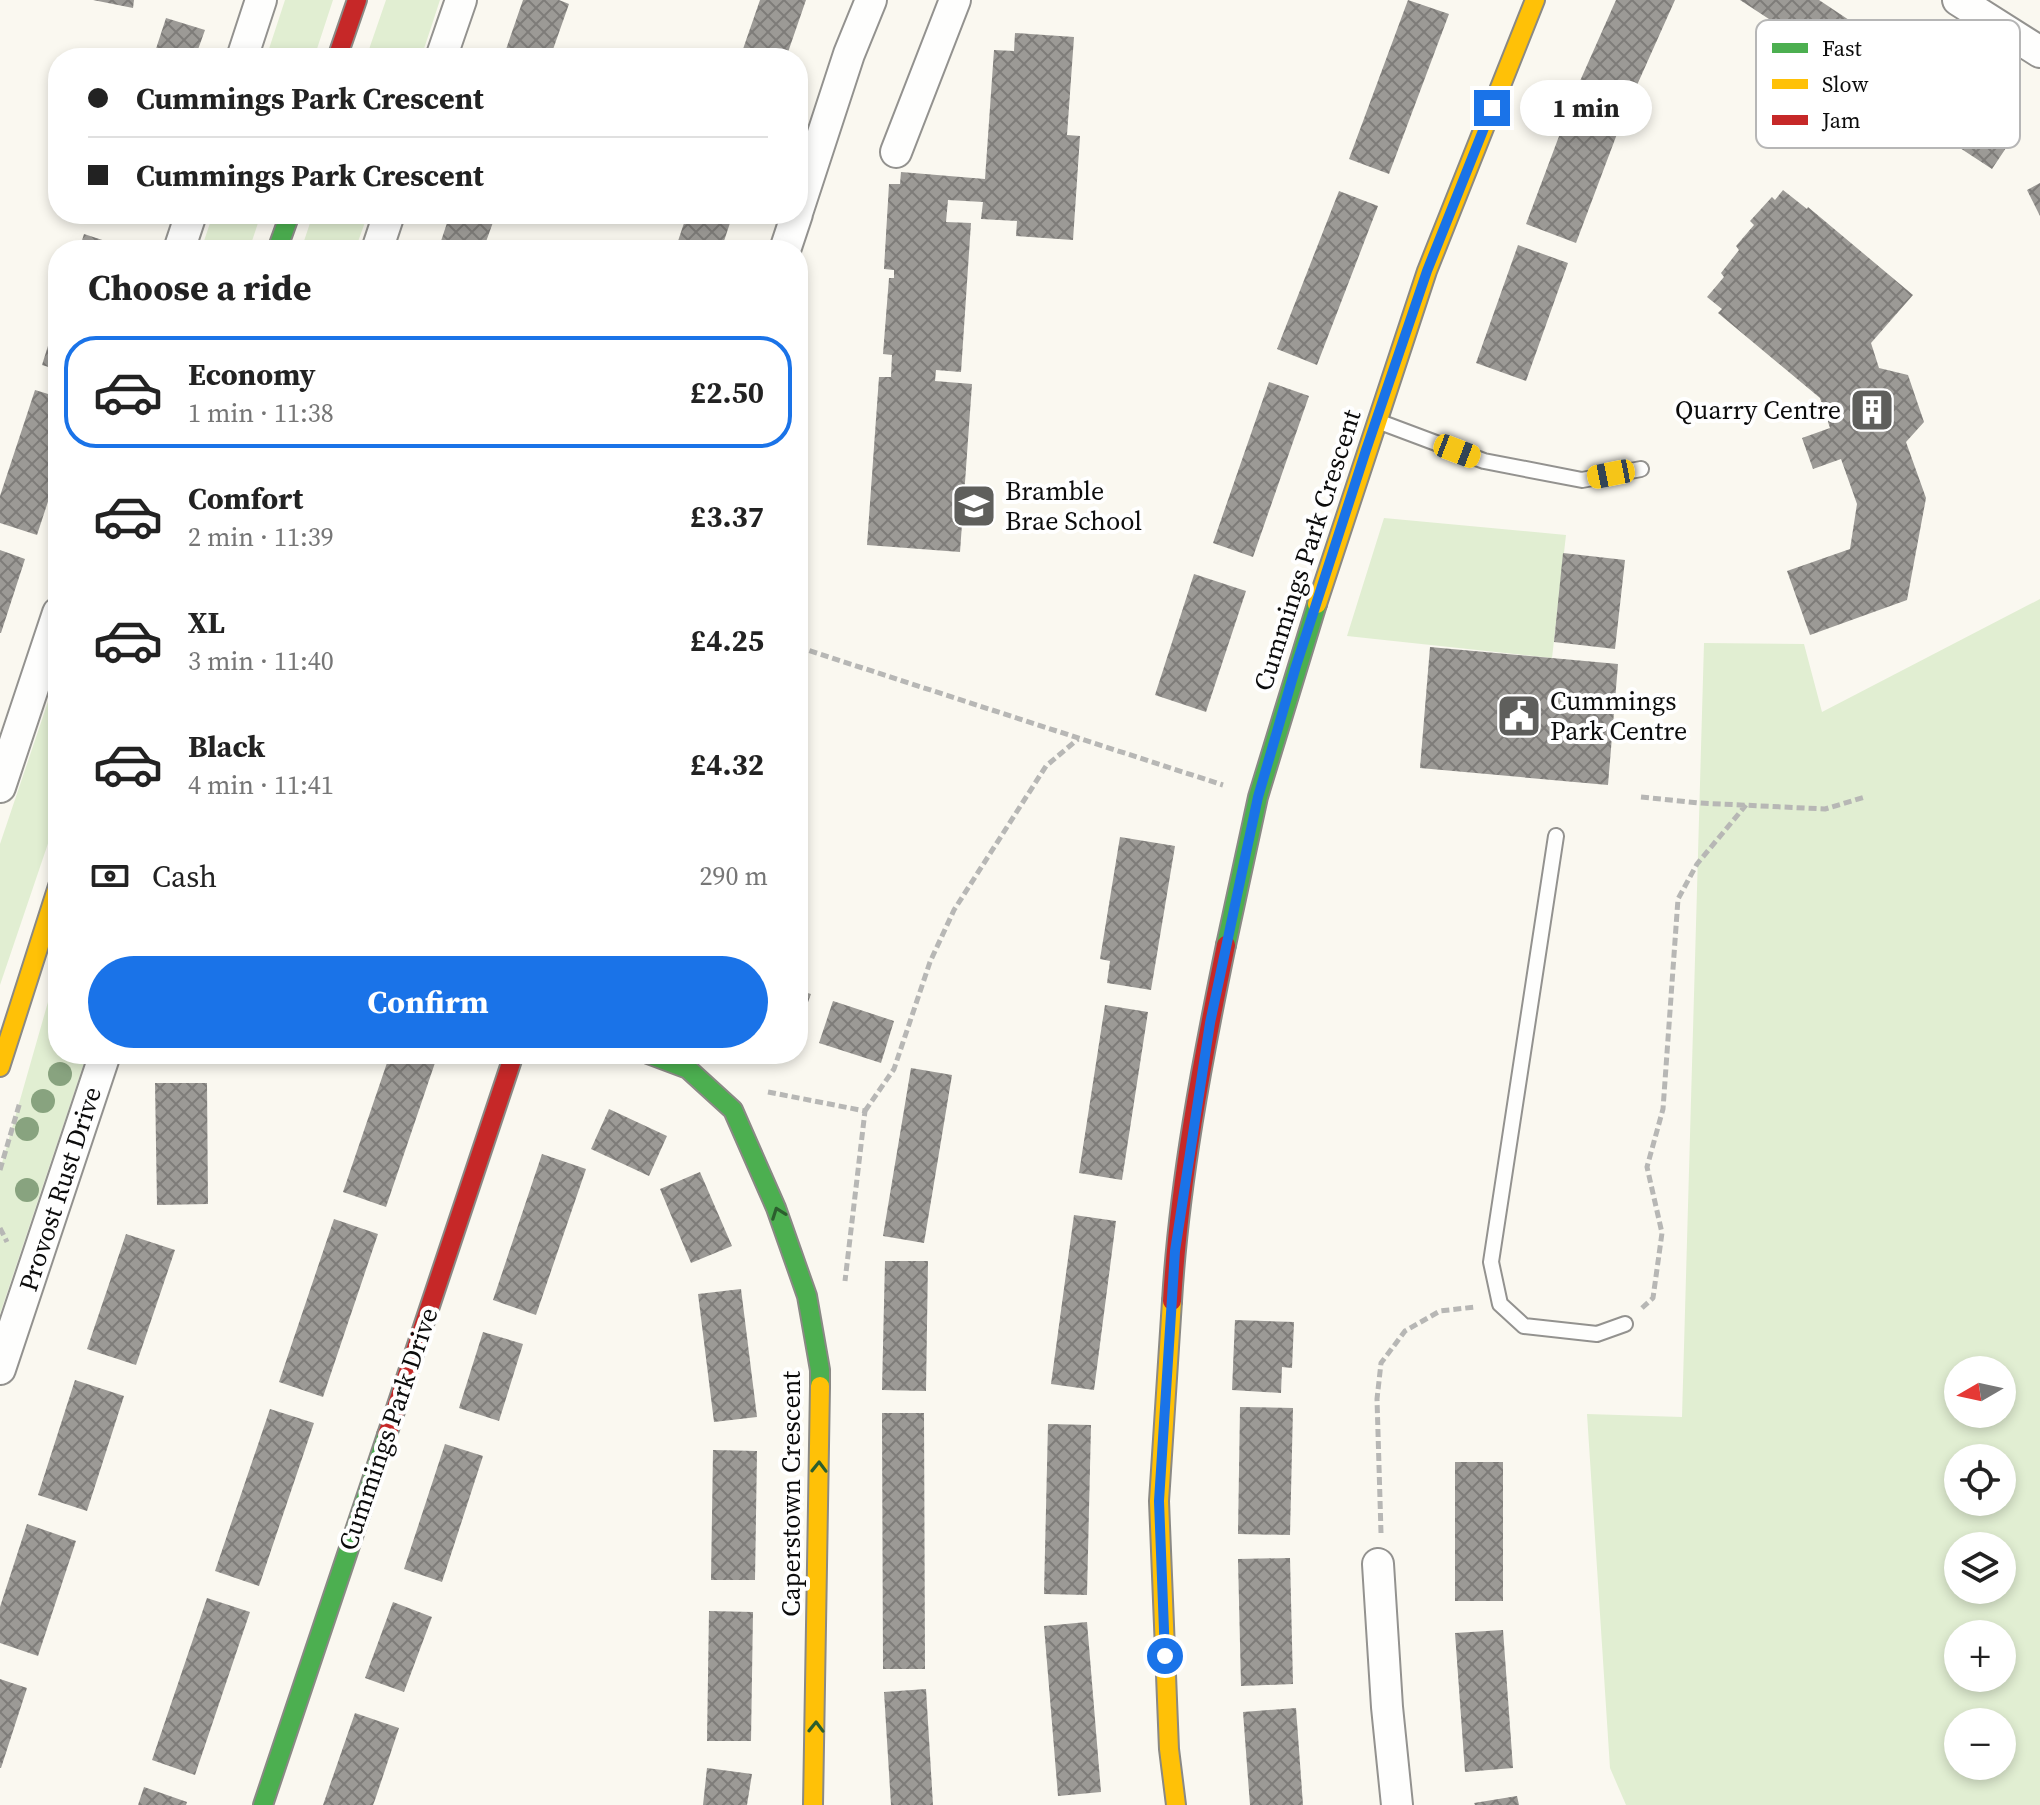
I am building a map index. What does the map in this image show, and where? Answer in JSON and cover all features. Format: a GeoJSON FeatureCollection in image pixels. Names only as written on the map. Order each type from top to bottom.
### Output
{"type":"FeatureCollection","features":[{"type":"Feature","properties":{"kind":"street"},"geometry":{"type":"LineString","coordinates":[[245,48],[261,0]]}},
{"type":"Feature","properties":{"kind":"street"},"geometry":{"type":"LineString","coordinates":[[340,48],[357,0]]}},
{"type":"Feature","properties":{"kind":"street"},"geometry":{"type":"LineString","coordinates":[[444,48],[461,0]]}},
{"type":"Feature","properties":{"kind":"street"},"geometry":{"type":"LineString","coordinates":[[808,179],[849,54],[871,0]]}},
{"type":"Feature","properties":{"kind":"street"},"geometry":{"type":"LineString","coordinates":[[896,152],[955,0]]}},
{"type":"Feature","properties":{"kind":"street","name":"Cummings Park Crescent"},"geometry":{"type":"LineString","coordinates":[[1176,1805],[1169,1749],[1159,1501],[1175,1251],[1210,1023],[1258,797],[1296,666],[1427,271],[1535,0]]}},
{"type":"Feature","properties":{"kind":"street"},"geometry":{"type":"LineString","coordinates":[[1958,0],[1990,20]]}},
{"type":"Feature","properties":{"kind":"street"},"geometry":{"type":"LineString","coordinates":[[2020,39],[2040,52]]}},
{"type":"Feature","properties":{"kind":"street"},"geometry":{"type":"LineString","coordinates":[[0,787],[48,643]]}},
{"type":"Feature","properties":{"kind":"street"},"geometry":{"type":"LineString","coordinates":[[0,1067],[48,917]]}},
{"type":"Feature","properties":{"kind":"street","name":"Provost Rust Drive"},"geometry":{"type":"LineString","coordinates":[[0,1369],[102,1064]]}},
{"type":"Feature","properties":{"kind":"street","name":"Cummings Park Drive"},"geometry":{"type":"LineString","coordinates":[[263,1805],[511,1064]]}},
{"type":"Feature","properties":{"kind":"street","name":"Caperstown Crescent"},"geometry":{"type":"LineString","coordinates":[[675,1064],[688,1069],[733,1110],[776,1208],[807,1296],[820,1370],[813,1805]]}},
{"type":"Feature","properties":{"kind":"street"},"geometry":{"type":"LineString","coordinates":[[1378,1564],[1397,1805]]}},
{"type":"Feature","properties":{"kind":"lane"},"geometry":{"type":"LineString","coordinates":[[1376,421],[1484,461],[1582,480],[1641,469]]}},
{"type":"Feature","properties":{"kind":"lane"},"geometry":{"type":"LineString","coordinates":[[1556,836],[1491,1262],[1500,1304],[1524,1326],[1597,1334],[1625,1324]]}},
{"type":"Feature","properties":{"kind":"path"},"geometry":{"type":"LineString","coordinates":[[808,650],[1258,797]]}},
{"type":"Feature","properties":{"kind":"path"},"geometry":{"type":"LineString","coordinates":[[807,1296],[845,1282],[865,1111],[894,1069],[930,962],[954,910],[1046,766],[1079,738]]}},
{"type":"Feature","properties":{"kind":"path"},"geometry":{"type":"LineString","coordinates":[[1641,797],[1825,809],[1865,797]]}},
{"type":"Feature","properties":{"kind":"path"},"geometry":{"type":"LineString","coordinates":[[1625,1324],[1653,1298],[1662,1233],[1647,1167],[1663,1109],[1678,899],[1697,864],[1746,805]]}},
{"type":"Feature","properties":{"kind":"path"},"geometry":{"type":"LineString","coordinates":[[733,1110],[770,1091],[865,1111]]}},
{"type":"Feature","properties":{"kind":"path"},"geometry":{"type":"LineString","coordinates":[[1378,1564],[1381,1555],[1377,1399],[1381,1363],[1405,1331],[1440,1311],[1500,1304]]}},
{"type":"Feature","properties":{"kind":"green space"},"geometry":{"type":"Polygon","coordinates":[[[285,0],[333,0],[317,48],[269,48],[285,0]]]}},
{"type":"Feature","properties":{"kind":"green space"},"geometry":{"type":"Polygon","coordinates":[[[386,0],[440,0],[424,48],[369,48],[386,0]]]}},
{"type":"Feature","properties":{"kind":"green space"},"geometry":{"type":"Polygon","coordinates":[[[210,224],[258,224],[252,240],[204,240],[210,224]]]}},
{"type":"Feature","properties":{"kind":"green space"},"geometry":{"type":"Polygon","coordinates":[[[310,224],[364,224],[359,240],[304,240],[310,224]]]}},
{"type":"Feature","properties":{"kind":"green space"},"geometry":{"type":"Polygon","coordinates":[[[1384,518],[1566,535],[1552,658],[1347,636],[1384,518]]]}},
{"type":"Feature","properties":{"kind":"green space"},"geometry":{"type":"Polygon","coordinates":[[[2040,599],[2040,1805],[1626,1805],[1610,1768],[1587,1414],[1682,1417],[1704,643],[1804,644],[1822,712],[2040,599]]]}},
{"type":"Feature","properties":{"kind":"green space"},"geometry":{"type":"Polygon","coordinates":[[[48,702],[48,843],[0,985],[0,844],[48,702]]]}},
{"type":"Feature","properties":{"kind":"green space"},"geometry":{"type":"Polygon","coordinates":[[[48,1002],[48,1064],[84,1064],[0,1314],[0,1170],[48,1002]]]}},
{"type":"Feature","properties":{"kind":"building"},"geometry":{"type":"Polygon","coordinates":[[[93,0],[134,0],[133,8],[93,0]]]}},
{"type":"Feature","properties":{"kind":"building"},"geometry":{"type":"Polygon","coordinates":[[[523,0],[559,0],[569,4],[554,48],[506,48],[523,0]]]}},
{"type":"Feature","properties":{"kind":"building"},"geometry":{"type":"Polygon","coordinates":[[[760,0],[806,0],[789,48],[743,48],[760,0]]]}},
{"type":"Feature","properties":{"kind":"building"},"geometry":{"type":"Polygon","coordinates":[[[1408,0],[1449,14],[1389,174],[1349,159],[1408,0]]]}},
{"type":"Feature","properties":{"kind":"building"},"geometry":{"type":"Polygon","coordinates":[[[1616,0],[1675,0],[1629,103],[1580,81],[1616,0]]]}},
{"type":"Feature","properties":{"kind":"building"},"geometry":{"type":"Polygon","coordinates":[[[1740,0],[1819,0],[1849,20],[1770,20],[1740,0]]]}},
{"type":"Feature","properties":{"kind":"building"},"geometry":{"type":"Polygon","coordinates":[[[166,18],[205,30],[199,48],[156,48],[166,18]]]}},
{"type":"Feature","properties":{"kind":"building"},"geometry":{"type":"Polygon","coordinates":[[[1015,33],[1074,37],[1067,135],[1080,136],[1073,240],[1016,236],[1017,221],[981,219],[983,202],[948,200],[946,222],[971,223],[961,372],[936,370],[935,381],[972,384],[960,552],[867,545],[879,377],[891,377],[892,355],[883,354],[889,278],[894,278],[894,270],[884,269],[889,184],[900,184],[901,172],[985,179],[994,50],[1014,51],[1015,33]]]}},
{"type":"Feature","properties":{"kind":"building"},"geometry":{"type":"Polygon","coordinates":[[[1570,107],[1620,126],[1576,243],[1526,224],[1570,107]]]}},
{"type":"Feature","properties":{"kind":"building"},"geometry":{"type":"Polygon","coordinates":[[[1960,148],[2006,148],[1992,169],[1960,148]]]}},
{"type":"Feature","properties":{"kind":"building"},"geometry":{"type":"Polygon","coordinates":[[[2040,183],[2040,216],[2027,190],[2040,183]]]}},
{"type":"Feature","properties":{"kind":"building","name":"Quarry Centre"},"geometry":{"type":"Polygon","coordinates":[[[1783,190],[1808,207],[1913,295],[1871,343],[1879,368],[1908,375],[1924,422],[1906,442],[1926,498],[1907,600],[1810,635],[1787,571],[1850,549],[1857,504],[1841,459],[1813,469],[1802,438],[1830,428],[1820,398],[1718,313],[1722,309],[1707,297],[1724,277],[1721,273],[1739,250],[1736,246],[1754,225],[1750,221],[1772,197],[1775,200],[1783,190]]]}},
{"type":"Feature","properties":{"kind":"building"},"geometry":{"type":"Polygon","coordinates":[[[1339,191],[1378,206],[1317,365],[1277,349],[1339,191]]]}},
{"type":"Feature","properties":{"kind":"building"},"geometry":{"type":"Polygon","coordinates":[[[447,224],[492,224],[487,240],[441,240],[447,224]]]}},
{"type":"Feature","properties":{"kind":"building"},"geometry":{"type":"Polygon","coordinates":[[[684,224],[730,224],[724,240],[678,240],[684,224]]]}},
{"type":"Feature","properties":{"kind":"building"},"geometry":{"type":"Polygon","coordinates":[[[84,234],[102,240],[82,240],[84,234]]]}},
{"type":"Feature","properties":{"kind":"building"},"geometry":{"type":"Polygon","coordinates":[[[1518,245],[1568,263],[1526,381],[1476,363],[1518,245]]]}},
{"type":"Feature","properties":{"kind":"building"},"geometry":{"type":"Polygon","coordinates":[[[48,346],[48,367],[42,365],[48,346]]]}},
{"type":"Feature","properties":{"kind":"building"},"geometry":{"type":"Polygon","coordinates":[[[1269,382],[1309,396],[1253,557],[1213,543],[1269,382]]]}},
{"type":"Feature","properties":{"kind":"building"},"geometry":{"type":"Polygon","coordinates":[[[35,390],[48,394],[48,501],[37,535],[0,523],[0,496],[35,390]]]}},
{"type":"Feature","properties":{"kind":"building"},"geometry":{"type":"Polygon","coordinates":[[[0,550],[25,559],[1,633],[0,633],[0,550]]]}},
{"type":"Feature","properties":{"kind":"building"},"geometry":{"type":"Polygon","coordinates":[[[1563,553],[1625,560],[1615,649],[1554,642],[1563,553]]]}},
{"type":"Feature","properties":{"kind":"building"},"geometry":{"type":"Polygon","coordinates":[[[1194,574],[1246,591],[1206,712],[1155,695],[1194,574]]]}},
{"type":"Feature","properties":{"kind":"building","name":"Cummings Park Centre"},"geometry":{"type":"Polygon","coordinates":[[[1430,647],[1618,664],[1608,785],[1420,768],[1430,647]]]}},
{"type":"Feature","properties":{"kind":"building"},"geometry":{"type":"Polygon","coordinates":[[[1120,837],[1175,846],[1151,990],[1107,983],[1110,961],[1100,959],[1120,837]]]}},
{"type":"Feature","properties":{"kind":"building"},"geometry":{"type":"Polygon","coordinates":[[[833,1001],[894,1021],[881,1063],[819,1043],[833,1001]]]}},
{"type":"Feature","properties":{"kind":"building"},"geometry":{"type":"Polygon","coordinates":[[[1105,1005],[1148,1012],[1122,1180],[1079,1173],[1105,1005]]]}},
{"type":"Feature","properties":{"kind":"building"},"geometry":{"type":"Polygon","coordinates":[[[387,1064],[435,1064],[386,1207],[343,1192],[387,1064]]]}},
{"type":"Feature","properties":{"kind":"building"},"geometry":{"type":"Polygon","coordinates":[[[911,1068],[952,1075],[924,1243],[883,1236],[911,1068]]]}},
{"type":"Feature","properties":{"kind":"building"},"geometry":{"type":"Polygon","coordinates":[[[155,1083],[207,1083],[208,1204],[157,1205],[155,1083]]]}},
{"type":"Feature","properties":{"kind":"building"},"geometry":{"type":"Polygon","coordinates":[[[609,1109],[667,1136],[649,1176],[591,1149],[609,1109]]]}},
{"type":"Feature","properties":{"kind":"building"},"geometry":{"type":"Polygon","coordinates":[[[542,1154],[586,1169],[536,1315],[493,1300],[542,1154]]]}},
{"type":"Feature","properties":{"kind":"building"},"geometry":{"type":"Polygon","coordinates":[[[700,1172],[732,1246],[691,1263],[660,1189],[700,1172]]]}},
{"type":"Feature","properties":{"kind":"building"},"geometry":{"type":"Polygon","coordinates":[[[1074,1215],[1116,1221],[1094,1390],[1051,1384],[1074,1215]]]}},
{"type":"Feature","properties":{"kind":"building"},"geometry":{"type":"Polygon","coordinates":[[[334,1219],[378,1234],[323,1397],[279,1382],[334,1219]]]}},
{"type":"Feature","properties":{"kind":"building"},"geometry":{"type":"Polygon","coordinates":[[[126,1234],[175,1250],[136,1365],[87,1349],[126,1234]]]}},
{"type":"Feature","properties":{"kind":"building"},"geometry":{"type":"Polygon","coordinates":[[[885,1261],[928,1261],[926,1391],[882,1390],[885,1261]]]}},
{"type":"Feature","properties":{"kind":"building"},"geometry":{"type":"Polygon","coordinates":[[[741,1289],[757,1417],[714,1422],[698,1294],[741,1289]]]}},
{"type":"Feature","properties":{"kind":"building"},"geometry":{"type":"Polygon","coordinates":[[[1235,1320],[1294,1322],[1292,1368],[1282,1367],[1281,1393],[1232,1390],[1235,1320]]]}},
{"type":"Feature","properties":{"kind":"building"},"geometry":{"type":"Polygon","coordinates":[[[483,1332],[523,1344],[499,1421],[459,1408],[483,1332]]]}},
{"type":"Feature","properties":{"kind":"building"},"geometry":{"type":"Polygon","coordinates":[[[75,1380],[124,1396],[87,1511],[38,1495],[75,1380]]]}},
{"type":"Feature","properties":{"kind":"building"},"geometry":{"type":"Polygon","coordinates":[[[1240,1407],[1293,1408],[1290,1535],[1238,1534],[1240,1407]]]}},
{"type":"Feature","properties":{"kind":"building"},"geometry":{"type":"Polygon","coordinates":[[[270,1409],[314,1423],[259,1586],[215,1571],[270,1409]]]}},
{"type":"Feature","properties":{"kind":"building"},"geometry":{"type":"Polygon","coordinates":[[[882,1413],[924,1413],[925,1669],[883,1669],[882,1413]]]}},
{"type":"Feature","properties":{"kind":"building"},"geometry":{"type":"Polygon","coordinates":[[[1048,1424],[1091,1425],[1087,1595],[1044,1594],[1048,1424]]]}},
{"type":"Feature","properties":{"kind":"building"},"geometry":{"type":"Polygon","coordinates":[[[445,1444],[483,1456],[442,1582],[404,1569],[445,1444]]]}},
{"type":"Feature","properties":{"kind":"building"},"geometry":{"type":"Polygon","coordinates":[[[713,1450],[757,1451],[755,1580],[711,1580],[713,1450]]]}},
{"type":"Feature","properties":{"kind":"building"},"geometry":{"type":"Polygon","coordinates":[[[1455,1462],[1503,1462],[1503,1601],[1455,1601],[1455,1462]]]}},
{"type":"Feature","properties":{"kind":"building"},"geometry":{"type":"Polygon","coordinates":[[[27,1524],[76,1541],[38,1656],[0,1643],[0,1607],[27,1524]]]}},
{"type":"Feature","properties":{"kind":"building"},"geometry":{"type":"Polygon","coordinates":[[[1290,1558],[1293,1684],[1241,1686],[1238,1559],[1290,1558]]]}},
{"type":"Feature","properties":{"kind":"building"},"geometry":{"type":"Polygon","coordinates":[[[207,1598],[250,1612],[195,1775],[152,1760],[207,1598]]]}},
{"type":"Feature","properties":{"kind":"building"},"geometry":{"type":"Polygon","coordinates":[[[393,1602],[432,1617],[404,1692],[365,1678],[393,1602]]]}},
{"type":"Feature","properties":{"kind":"building"},"geometry":{"type":"Polygon","coordinates":[[[709,1611],[753,1612],[751,1741],[707,1741],[709,1611]]]}},
{"type":"Feature","properties":{"kind":"building"},"geometry":{"type":"Polygon","coordinates":[[[1087,1622],[1101,1792],[1058,1796],[1044,1626],[1087,1622]]]}},
{"type":"Feature","properties":{"kind":"building"},"geometry":{"type":"Polygon","coordinates":[[[1503,1630],[1513,1768],[1465,1772],[1455,1633],[1503,1630]]]}},
{"type":"Feature","properties":{"kind":"building"},"geometry":{"type":"Polygon","coordinates":[[[0,1679],[27,1688],[1,1768],[0,1768],[0,1679]]]}},
{"type":"Feature","properties":{"kind":"building"},"geometry":{"type":"Polygon","coordinates":[[[926,1689],[933,1805],[891,1805],[884,1692],[926,1689]]]}},
{"type":"Feature","properties":{"kind":"building"},"geometry":{"type":"Polygon","coordinates":[[[1296,1708],[1303,1805],[1250,1805],[1243,1712],[1296,1708]]]}},
{"type":"Feature","properties":{"kind":"building"},"geometry":{"type":"Polygon","coordinates":[[[355,1713],[399,1728],[375,1800],[373,1805],[323,1805],[355,1713]]]}},
{"type":"Feature","properties":{"kind":"building"},"geometry":{"type":"Polygon","coordinates":[[[707,1768],[752,1774],[747,1805],[703,1805],[707,1768]]]}},
{"type":"Feature","properties":{"kind":"building"},"geometry":{"type":"Polygon","coordinates":[[[144,1787],[187,1802],[186,1805],[138,1805],[144,1787]]]}},
{"type":"Feature","properties":{"kind":"building"},"geometry":{"type":"Polygon","coordinates":[[[1517,1796],[1519,1805],[1474,1803],[1517,1796]]]}},
{"type":"Feature","properties":{"kind":"traffic: fast"},"geometry":{"type":"LineString","coordinates":[[281,240],[286,224]]}},
{"type":"Feature","properties":{"kind":"traffic: fast"},"geometry":{"type":"LineString","coordinates":[[1226,945],[1258,797],[1317,604]]}},
{"type":"Feature","properties":{"kind":"traffic: fast"},"geometry":{"type":"LineString","coordinates":[[675,1064],[688,1069],[733,1110],[776,1208],[807,1296],[820,1386]]}},
{"type":"Feature","properties":{"kind":"traffic: fast"},"geometry":{"type":"LineString","coordinates":[[263,1805],[387,1435]]}},
{"type":"Feature","properties":{"kind":"traffic: slow"},"geometry":{"type":"LineString","coordinates":[[1317,604],[1427,271],[1535,0]]}},
{"type":"Feature","properties":{"kind":"traffic: slow"},"geometry":{"type":"LineString","coordinates":[[0,1067],[48,917]]}},
{"type":"Feature","properties":{"kind":"traffic: slow"},"geometry":{"type":"LineString","coordinates":[[1172,1301],[1159,1501],[1169,1749],[1176,1805]]}},
{"type":"Feature","properties":{"kind":"traffic: slow"},"geometry":{"type":"LineString","coordinates":[[813,1805],[820,1386]]}},
{"type":"Feature","properties":{"kind":"traffic: jam"},"geometry":{"type":"LineString","coordinates":[[340,48],[357,0]]}},
{"type":"Feature","properties":{"kind":"traffic: jam"},"geometry":{"type":"LineString","coordinates":[[1172,1301],[1180,1212],[1193,1123],[1226,945]]}},
{"type":"Feature","properties":{"kind":"traffic: jam"},"geometry":{"type":"LineString","coordinates":[[387,1435],[511,1064]]}},
{"type":"Feature","properties":{"kind":"place","name":"Quarry Centre"},"geometry":{"type":"Point","coordinates":[1872,410]}},
{"type":"Feature","properties":{"kind":"place","name":"Bramble Brae School"},"geometry":{"type":"Point","coordinates":[974,506]}},
{"type":"Feature","properties":{"kind":"place","name":"Cummings Park Centre"},"geometry":{"type":"Point","coordinates":[1519,716]}},
{"type":"Feature","properties":{"kind":"route"},"geometry":{"type":"LineString","coordinates":[[1165,1656],[1159,1501],[1175,1251],[1210,1023],[1258,797],[1296,666],[1427,271],[1492,108]]}}]}
